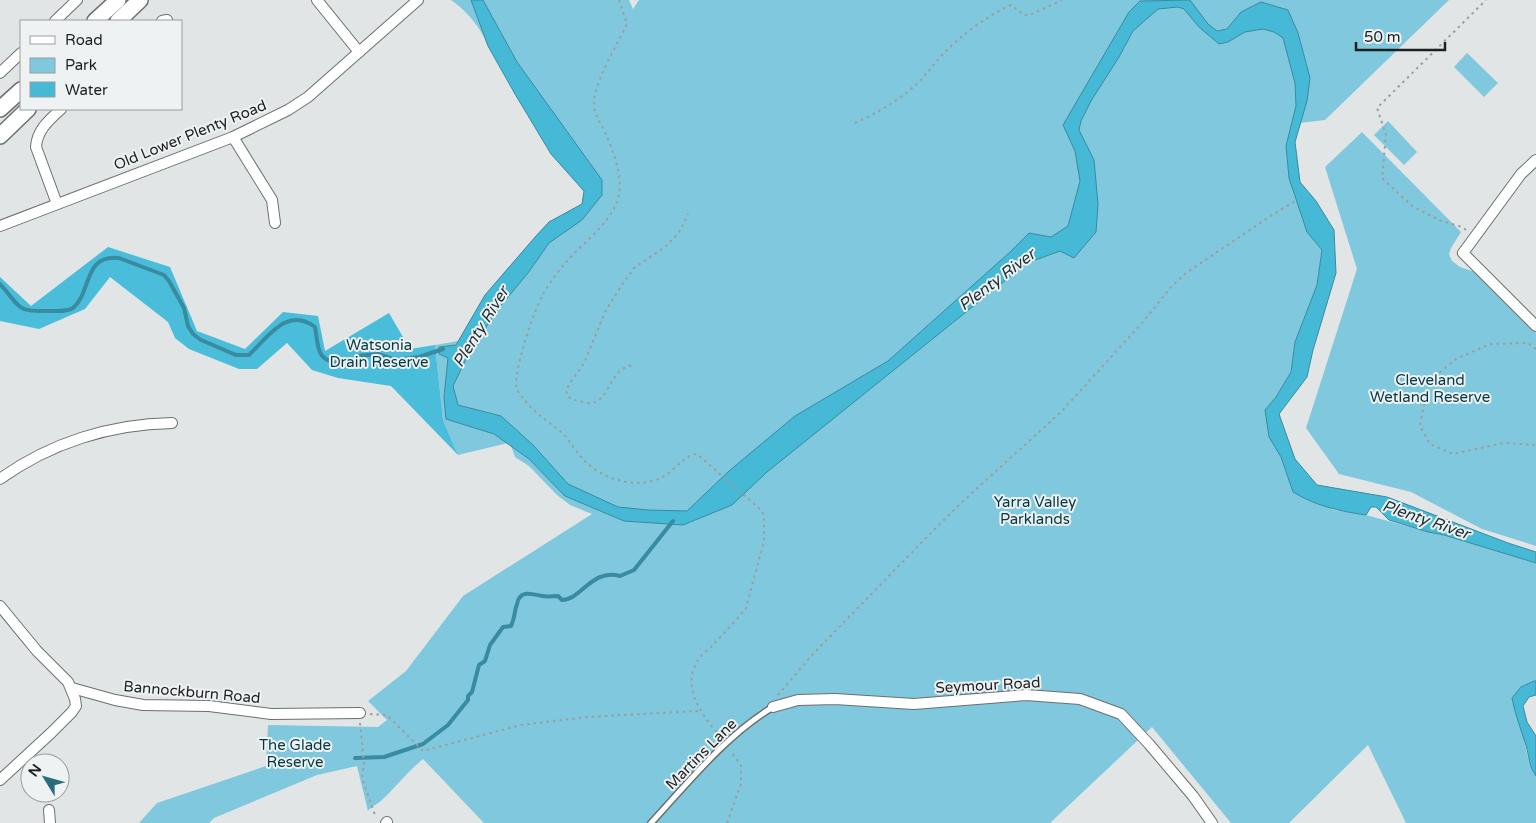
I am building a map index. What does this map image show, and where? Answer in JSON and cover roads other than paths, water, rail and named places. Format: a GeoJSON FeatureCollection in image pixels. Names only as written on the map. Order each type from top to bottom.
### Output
{"type":"FeatureCollection","features":[{"type":"Feature","properties":{"kind":"main road"},"geometry":{"type":"LineString","coordinates":[[96,20],[118,0]]}},
{"type":"Feature","properties":{"kind":"main road"},"geometry":{"type":"LineString","coordinates":[[119,20],[140,0]]}},
{"type":"Feature","properties":{"kind":"main road"},"geometry":{"type":"LineString","coordinates":[[0,109],[20,91]]}},
{"type":"Feature","properties":{"kind":"main road"},"geometry":{"type":"LineString","coordinates":[[0,136],[27,110]]}},
{"type":"Feature","properties":{"kind":"street"},"geometry":{"type":"LineString","coordinates":[[56,20],[66,4],[77,0]]}},
{"type":"Feature","properties":{"kind":"street"},"geometry":{"type":"LineString","coordinates":[[317,0],[359,52]]}},
{"type":"Feature","properties":{"kind":"street","name":"Old Lower Plenty Road"},"geometry":{"type":"LineString","coordinates":[[0,226],[233,137],[288,110],[308,97],[418,0]]}},
{"type":"Feature","properties":{"kind":"street"},"geometry":{"type":"LineString","coordinates":[[0,73],[20,54]]}},
{"type":"Feature","properties":{"kind":"street"},"geometry":{"type":"LineString","coordinates":[[56,204],[37,152],[37,141],[44,125],[60,110]]}},
{"type":"Feature","properties":{"kind":"street"},"geometry":{"type":"LineString","coordinates":[[233,137],[272,200],[275,223]]}},
{"type":"Feature","properties":{"kind":"street"},"geometry":{"type":"LineString","coordinates":[[1536,160],[1521,174],[1463,253],[1536,326]]}},
{"type":"Feature","properties":{"kind":"street"},"geometry":{"type":"LineString","coordinates":[[0,479],[32,459],[74,440],[131,426],[172,423]]}},
{"type":"Feature","properties":{"kind":"street"},"geometry":{"type":"LineString","coordinates":[[0,606],[36,651],[68,682],[76,699],[76,706],[72,712],[0,780]]}},
{"type":"Feature","properties":{"kind":"street","name":"Bannockburn Road"},"geometry":{"type":"LineString","coordinates":[[72,688],[143,706],[210,706],[271,714],[360,713]]}},
{"type":"Feature","properties":{"kind":"street","name":"Seymour Road"},"geometry":{"type":"LineString","coordinates":[[773,707],[798,700],[835,699],[914,704],[1026,695],[1080,699],[1121,714],[1193,796],[1212,823]]}},
{"type":"Feature","properties":{"kind":"street"},"geometry":{"type":"LineString","coordinates":[[49,810],[50,823]]}},
{"type":"Feature","properties":{"kind":"lane","name":"Martins Lane"},"geometry":{"type":"LineString","coordinates":[[651,823],[710,760],[758,716],[773,707]]}},
{"type":"Feature","properties":{"kind":"water","name":"Plenty River"},"geometry":{"type":"Polygon","coordinates":[[[471,0],[483,0],[517,62],[602,180],[602,195],[582,220],[549,243],[528,273],[498,309],[469,353],[453,386],[458,405],[501,416],[533,445],[568,484],[618,507],[687,511],[729,471],[795,416],[888,361],[1029,233],[1051,237],[1068,226],[1080,181],[1075,151],[1063,125],[1129,12],[1140,1],[1190,0],[1208,24],[1217,31],[1227,29],[1241,12],[1261,2],[1288,10],[1298,33],[1310,78],[1307,101],[1295,142],[1300,182],[1316,201],[1334,230],[1336,273],[1307,377],[1279,414],[1295,459],[1317,485],[1387,497],[1536,552],[1536,563],[1389,520],[1376,507],[1371,507],[1366,515],[1337,510],[1293,492],[1281,457],[1269,437],[1265,410],[1276,397],[1291,372],[1295,342],[1317,285],[1322,250],[1307,232],[1289,178],[1286,146],[1296,106],[1295,83],[1283,38],[1274,32],[1263,29],[1245,32],[1228,42],[1219,44],[1199,27],[1184,9],[1178,7],[1158,9],[1133,31],[1081,121],[1079,130],[1094,160],[1098,204],[1096,232],[1074,258],[1060,251],[1027,263],[767,472],[732,505],[683,525],[624,521],[565,496],[529,459],[494,434],[446,419],[444,397],[448,358],[439,354],[439,347],[456,345],[485,295],[549,222],[582,204],[584,191],[551,154],[515,94],[488,46],[471,0]]]}},
{"type":"Feature","properties":{"kind":"water"},"geometry":{"type":"Polygon","coordinates":[[[1536,681],[1536,695],[1529,697],[1523,706],[1527,722],[1536,736],[1536,776],[1531,765],[1512,698],[1521,687],[1536,681]]]}},
{"type":"Feature","properties":{"kind":"waterway"},"geometry":{"type":"LineString","coordinates":[[0,284],[16,303],[25,309],[31,311],[68,310],[73,308],[79,301],[94,268],[99,262],[107,258],[119,258],[164,275],[184,308],[188,326],[193,334],[201,340],[236,355],[249,355],[279,326],[296,320],[305,321],[315,327],[318,347],[322,356],[341,364],[351,363],[358,356],[378,354],[396,360],[419,357],[443,349]]}},
{"type":"Feature","properties":{"kind":"waterway"},"geometry":{"type":"LineString","coordinates":[[355,758],[384,757],[423,744],[448,725],[468,700],[479,665],[485,661],[490,645],[503,627],[511,626],[521,596],[530,594],[558,596],[562,600],[569,599],[602,576],[620,576],[634,570],[673,521]]}},
{"type":"Feature","properties":{"kind":"park label","name":"Watsonia Drain Reserve"},"geometry":{"type":"Point","coordinates":[379,354]}},
{"type":"Feature","properties":{"kind":"park label","name":"Cleveland Wetland Reserve"},"geometry":{"type":"Point","coordinates":[1430,388]}},
{"type":"Feature","properties":{"kind":"park label","name":"Yarra Valley Parklands"},"geometry":{"type":"Point","coordinates":[1035,510]}},
{"type":"Feature","properties":{"kind":"park label","name":"The Glade Reserve"},"geometry":{"type":"Point","coordinates":[295,754]}}]}
